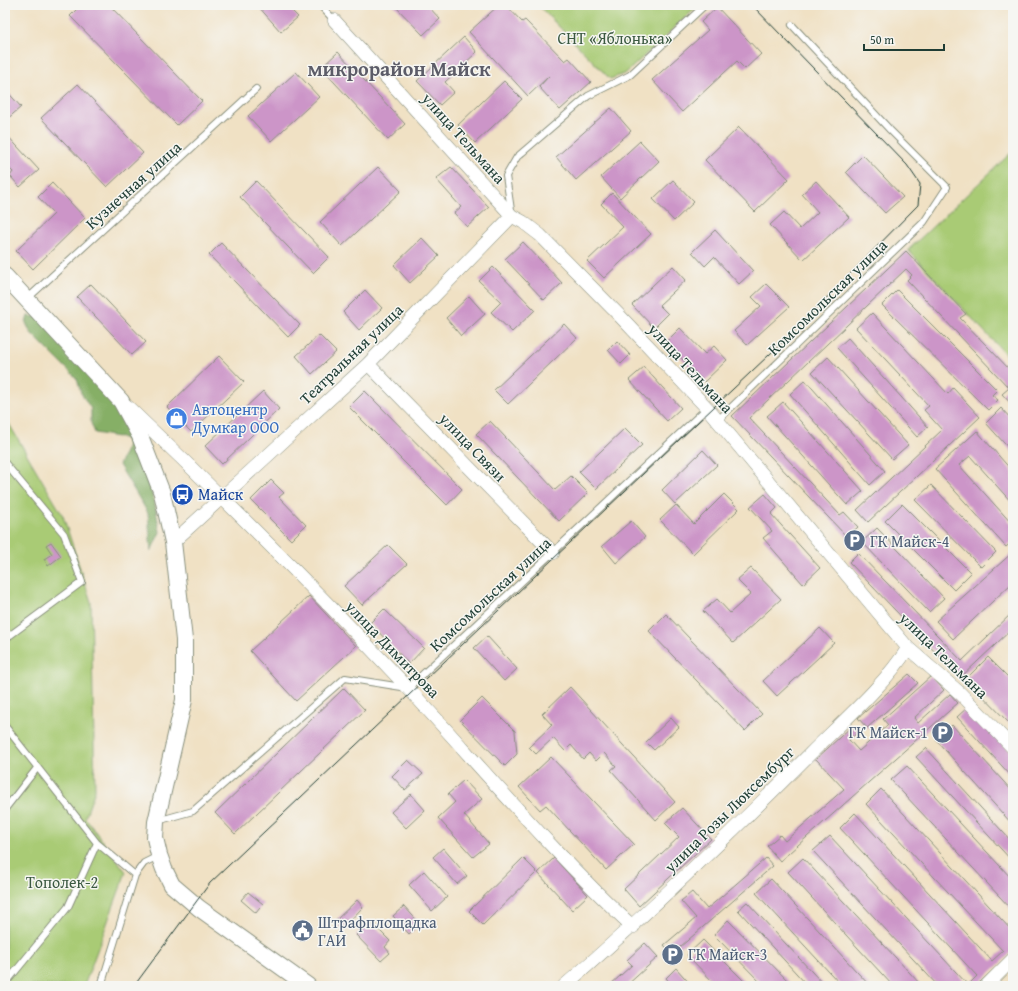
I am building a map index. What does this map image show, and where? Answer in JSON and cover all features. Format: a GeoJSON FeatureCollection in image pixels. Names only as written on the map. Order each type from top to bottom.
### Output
{"type":"FeatureCollection","features":[{"type":"Feature","properties":{"kind":"street","name":"улица Тельмана"},"geometry":{"type":"LineString","coordinates":[[334,20],[512,216],[523,222],[540,235],[617,313],[707,408],[908,648],[961,694],[1013,748]]}},
{"type":"Feature","properties":{"kind":"street","name":"Театральная улица"},"geometry":{"type":"LineString","coordinates":[[173,542],[224,498],[368,364],[512,216]]}},
{"type":"Feature","properties":{"kind":"street"},"geometry":{"type":"LineString","coordinates":[[5,276],[121,401],[140,436],[162,493],[173,542],[184,640],[184,700],[156,822],[155,838],[164,869],[172,885],[199,908],[308,986]]}},
{"type":"Feature","properties":{"kind":"street","name":"улица Связи"},"geometry":{"type":"LineString","coordinates":[[368,364],[553,553]]}},
{"type":"Feature","properties":{"kind":"street","name":"улица Димитрова"},"geometry":{"type":"LineString","coordinates":[[121,401],[224,498],[408,688],[524,818],[633,927]]}},
{"type":"Feature","properties":{"kind":"street","name":"улица Розы Люксембург"},"geometry":{"type":"LineString","coordinates":[[564,986],[633,927],[884,680],[900,661],[908,648]]}},
{"type":"Feature","properties":{"kind":"street"},"geometry":{"type":"LineString","coordinates":[[986,986],[1013,959]]}},
{"type":"Feature","properties":{"kind":"lane"},"geometry":{"type":"LineString","coordinates":[[320,5],[334,20]]}},
{"type":"Feature","properties":{"kind":"lane"},"geometry":{"type":"LineString","coordinates":[[512,216],[506,176],[517,157],[588,96],[630,75],[705,5]]}},
{"type":"Feature","properties":{"kind":"lane","name":"Комсомольская улица"},"geometry":{"type":"LineString","coordinates":[[718,421],[924,222],[947,187],[890,130],[792,26]]}},
{"type":"Feature","properties":{"kind":"lane","name":"Кузнечная улица"},"geometry":{"type":"LineString","coordinates":[[27,299],[256,89]]}},
{"type":"Feature","properties":{"kind":"lane","name":"Комсомольская улица"},"geometry":{"type":"LineString","coordinates":[[408,688],[707,408]]}},
{"type":"Feature","properties":{"kind":"lane"},"geometry":{"type":"LineString","coordinates":[[5,463],[64,534],[82,582],[5,639]]}},
{"type":"Feature","properties":{"kind":"lane"},"geometry":{"type":"LineString","coordinates":[[156,822],[192,812],[345,678],[408,688]]}},
{"type":"Feature","properties":{"kind":"lane"},"geometry":{"type":"LineString","coordinates":[[5,726],[97,843],[135,875]]}},
{"type":"Feature","properties":{"kind":"lane"},"geometry":{"type":"LineString","coordinates":[[5,809],[37,768]]}},
{"type":"Feature","properties":{"kind":"lane"},"geometry":{"type":"LineString","coordinates":[[5,984],[68,907],[97,843]]}},
{"type":"Feature","properties":{"kind":"lane"},"geometry":{"type":"LineString","coordinates":[[101,986],[135,875],[144,863],[159,855]]}},
{"type":"Feature","properties":{"kind":"green space","name":"СНТ «Яблонька»"},"geometry":{"type":"Polygon","coordinates":[[[538,5],[699,5],[626,73],[610,79],[538,5]]]}},
{"type":"Feature","properties":{"kind":"green space"},"geometry":{"type":"Polygon","coordinates":[[[1013,151],[1013,362],[908,250],[1013,151]]]}},
{"type":"Feature","properties":{"kind":"green space"},"geometry":{"type":"Polygon","coordinates":[[[28,316],[38,317],[111,400],[131,430],[154,500],[160,532],[151,551],[148,513],[119,465],[128,445],[124,438],[95,433],[91,423],[91,409],[81,393],[77,379],[31,333],[26,323],[28,316]]]}},
{"type":"Feature","properties":{"kind":"green space","name":"Тополек-2"},"geometry":{"type":"Polygon","coordinates":[[[5,417],[63,516],[91,602],[95,790],[85,818],[126,872],[84,986],[5,986],[5,417]]]}},
{"type":"Feature","properties":{"kind":"building"},"geometry":{"type":"Polygon","coordinates":[[[81,5],[109,5],[202,101],[177,125],[70,16],[81,5]]]}},
{"type":"Feature","properties":{"kind":"building"},"geometry":{"type":"Polygon","coordinates":[[[257,5],[286,5],[298,17],[281,32],[257,5]]]}},
{"type":"Feature","properties":{"kind":"building"},"geometry":{"type":"Polygon","coordinates":[[[394,5],[427,5],[440,19],[423,35],[394,5]]]}},
{"type":"Feature","properties":{"kind":"building"},"geometry":{"type":"Polygon","coordinates":[[[499,5],[506,5],[522,22],[525,20],[565,61],[569,58],[591,82],[560,110],[539,87],[549,76],[528,96],[469,32],[499,5]]]}},
{"type":"Feature","properties":{"kind":"building"},"geometry":{"type":"Polygon","coordinates":[[[717,7],[761,54],[745,69],[737,61],[682,112],[652,80],[708,30],[701,22],[717,7]]]}},
{"type":"Feature","properties":{"kind":"building"},"geometry":{"type":"Polygon","coordinates":[[[464,37],[477,52],[445,82],[454,92],[440,105],[417,81],[464,37]]]}},
{"type":"Feature","properties":{"kind":"building"},"geometry":{"type":"Polygon","coordinates":[[[338,52],[405,124],[388,140],[321,68],[338,52]]]}},
{"type":"Feature","properties":{"kind":"building"},"geometry":{"type":"Polygon","coordinates":[[[296,72],[319,97],[271,141],[248,116],[296,72]]]}},
{"type":"Feature","properties":{"kind":"building"},"geometry":{"type":"Polygon","coordinates":[[[504,81],[522,99],[475,143],[458,125],[504,81]]]}},
{"type":"Feature","properties":{"kind":"building"},"geometry":{"type":"Polygon","coordinates":[[[78,84],[143,153],[107,187],[41,118],[78,84]]]}},
{"type":"Feature","properties":{"kind":"building"},"geometry":{"type":"Polygon","coordinates":[[[5,89],[21,107],[5,121],[5,89]]]}},
{"type":"Feature","properties":{"kind":"building"},"geometry":{"type":"Polygon","coordinates":[[[611,108],[631,131],[576,180],[556,157],[611,108]]]}},
{"type":"Feature","properties":{"kind":"building"},"geometry":{"type":"Polygon","coordinates":[[[739,127],[789,179],[755,212],[705,160],[739,127]]]}},
{"type":"Feature","properties":{"kind":"building"},"geometry":{"type":"Polygon","coordinates":[[[5,133],[39,170],[20,187],[10,176],[13,172],[5,164],[5,133]]]}},
{"type":"Feature","properties":{"kind":"building"},"geometry":{"type":"Polygon","coordinates":[[[640,141],[659,161],[620,198],[601,177],[640,141]]]}},
{"type":"Feature","properties":{"kind":"building"},"geometry":{"type":"Polygon","coordinates":[[[863,155],[903,197],[885,213],[846,172],[863,155]]]}},
{"type":"Feature","properties":{"kind":"building"},"geometry":{"type":"Polygon","coordinates":[[[378,167],[401,191],[342,246],[320,222],[378,167]]]}},
{"type":"Feature","properties":{"kind":"building"},"geometry":{"type":"Polygon","coordinates":[[[451,167],[489,207],[467,227],[454,213],[461,207],[436,179],[451,167]]]}},
{"type":"Feature","properties":{"kind":"building"},"geometry":{"type":"Polygon","coordinates":[[[673,180],[694,202],[674,221],[653,199],[673,180]]]}},
{"type":"Feature","properties":{"kind":"building"},"geometry":{"type":"Polygon","coordinates":[[[256,181],[329,257],[313,273],[240,197],[256,181]]]}},
{"type":"Feature","properties":{"kind":"building"},"geometry":{"type":"Polygon","coordinates":[[[816,181],[849,217],[803,260],[770,225],[784,212],[800,229],[818,212],[802,194],[816,181]]]}},
{"type":"Feature","properties":{"kind":"building"},"geometry":{"type":"Polygon","coordinates":[[[52,183],[85,218],[33,269],[16,251],[54,214],[38,197],[52,183]]]}},
{"type":"Feature","properties":{"kind":"building"},"geometry":{"type":"Polygon","coordinates":[[[612,193],[651,234],[604,278],[587,261],[623,227],[601,204],[612,193]]]}},
{"type":"Feature","properties":{"kind":"building"},"geometry":{"type":"Polygon","coordinates":[[[715,230],[753,271],[739,284],[714,257],[705,266],[692,252],[715,230]]]}},
{"type":"Feature","properties":{"kind":"building"},"geometry":{"type":"Polygon","coordinates":[[[422,238],[439,256],[410,283],[394,265],[422,238]]]}},
{"type":"Feature","properties":{"kind":"building"},"geometry":{"type":"Polygon","coordinates":[[[523,242],[562,283],[544,300],[505,259],[523,242]]]}},
{"type":"Feature","properties":{"kind":"building"},"geometry":{"type":"Polygon","coordinates":[[[221,243],[300,325],[288,337],[209,255],[221,243]]]}},
{"type":"Feature","properties":{"kind":"building"},"geometry":{"type":"Polygon","coordinates":[[[906,251],[966,314],[960,318],[1013,373],[1013,406],[1002,394],[1009,388],[907,280],[912,275],[906,269],[749,418],[840,515],[844,512],[858,527],[847,537],[732,416],[906,251]]]}},
{"type":"Feature","properties":{"kind":"building"},"geometry":{"type":"Polygon","coordinates":[[[673,266],[686,280],[659,305],[668,314],[654,328],[632,305],[673,266]]]}},
{"type":"Feature","properties":{"kind":"building"},"geometry":{"type":"Polygon","coordinates":[[[493,267],[535,310],[512,332],[491,312],[501,302],[479,281],[493,267]]]}},
{"type":"Feature","properties":{"kind":"building"},"geometry":{"type":"Polygon","coordinates":[[[91,284],[146,342],[132,355],[77,297],[91,284]]]}},
{"type":"Feature","properties":{"kind":"building"},"geometry":{"type":"Polygon","coordinates":[[[766,284],[789,307],[747,345],[734,331],[761,306],[752,297],[766,284]]]}},
{"type":"Feature","properties":{"kind":"building"},"geometry":{"type":"Polygon","coordinates":[[[365,290],[382,308],[359,330],[343,312],[365,290]]]}},
{"type":"Feature","properties":{"kind":"building"},"geometry":{"type":"Polygon","coordinates":[[[897,290],[997,390],[992,395],[998,400],[988,410],[882,305],[897,290]]]}},
{"type":"Feature","properties":{"kind":"building"},"geometry":{"type":"Polygon","coordinates":[[[469,296],[485,314],[461,336],[446,318],[469,296]]]}},
{"type":"Feature","properties":{"kind":"building"},"geometry":{"type":"Polygon","coordinates":[[[872,313],[948,394],[953,388],[980,417],[868,522],[857,510],[942,430],[924,410],[929,406],[856,328],[872,313]]]}},
{"type":"Feature","properties":{"kind":"building"},"geometry":{"type":"Polygon","coordinates":[[[564,324],[577,338],[508,404],[494,390],[564,324]]]}},
{"type":"Feature","properties":{"kind":"building"},"geometry":{"type":"Polygon","coordinates":[[[680,328],[705,354],[714,346],[727,360],[704,382],[666,342],[680,328]]]}},
{"type":"Feature","properties":{"kind":"building"},"geometry":{"type":"Polygon","coordinates":[[[319,335],[336,352],[312,374],[296,356],[319,335]]]}},
{"type":"Feature","properties":{"kind":"building"},"geometry":{"type":"Polygon","coordinates":[[[848,338],[928,427],[917,437],[837,348],[848,338]]]}},
{"type":"Feature","properties":{"kind":"building"},"geometry":{"type":"Polygon","coordinates":[[[617,341],[630,355],[621,364],[608,350],[617,341]]]}},
{"type":"Feature","properties":{"kind":"building"},"geometry":{"type":"Polygon","coordinates":[[[219,356],[244,382],[191,432],[167,407],[219,356]]]}},
{"type":"Feature","properties":{"kind":"building"},"geometry":{"type":"Polygon","coordinates":[[[828,357],[908,445],[892,459],[812,372],[828,357]]]}},
{"type":"Feature","properties":{"kind":"building"},"geometry":{"type":"Polygon","coordinates":[[[644,367],[681,408],[667,421],[629,380],[644,367]]]}},
{"type":"Feature","properties":{"kind":"building"},"geometry":{"type":"Polygon","coordinates":[[[805,380],[885,471],[870,485],[790,394],[805,380]]]}},
{"type":"Feature","properties":{"kind":"building"},"geometry":{"type":"Polygon","coordinates":[[[263,391],[279,409],[222,464],[205,446],[263,391]]]}},
{"type":"Feature","properties":{"kind":"building"},"geometry":{"type":"Polygon","coordinates":[[[365,391],[462,489],[447,505],[349,407],[365,391]]]}},
{"type":"Feature","properties":{"kind":"building"},"geometry":{"type":"Polygon","coordinates":[[[783,402],[863,491],[847,505],[767,416],[783,402]]]}},
{"type":"Feature","properties":{"kind":"building"},"geometry":{"type":"Polygon","coordinates":[[[1001,408],[1013,421],[1013,453],[986,423],[1001,408]]]}},
{"type":"Feature","properties":{"kind":"building"},"geometry":{"type":"Polygon","coordinates":[[[490,421],[555,490],[571,476],[588,493],[559,521],[476,434],[490,421]]]}},
{"type":"Feature","properties":{"kind":"building"},"geometry":{"type":"Polygon","coordinates":[[[625,428],[642,445],[596,489],[579,472],[625,428]]]}},
{"type":"Feature","properties":{"kind":"building"},"geometry":{"type":"Polygon","coordinates":[[[977,431],[1013,472],[1013,504],[970,456],[959,465],[1013,525],[1013,541],[1006,547],[935,469],[977,431]]]}},
{"type":"Feature","properties":{"kind":"building"},"geometry":{"type":"Polygon","coordinates":[[[703,450],[717,465],[675,504],[662,490],[703,450]]]}},
{"type":"Feature","properties":{"kind":"building"},"geometry":{"type":"Polygon","coordinates":[[[271,480],[284,493],[279,497],[306,525],[291,540],[251,500],[271,480]]]}},
{"type":"Feature","properties":{"kind":"building"},"geometry":{"type":"Polygon","coordinates":[[[931,485],[996,552],[981,567],[915,500],[931,485]]]}},
{"type":"Feature","properties":{"kind":"building"},"geometry":{"type":"Polygon","coordinates":[[[724,494],[739,509],[693,554],[660,520],[676,505],[694,524],[724,494]]]}},
{"type":"Feature","properties":{"kind":"building"},"geometry":{"type":"Polygon","coordinates":[[[765,494],[777,508],[771,514],[820,568],[803,584],[763,538],[772,531],[750,507],[765,494]]]}},
{"type":"Feature","properties":{"kind":"building"},"geometry":{"type":"Polygon","coordinates":[[[902,504],[971,573],[954,590],[885,521],[902,504]]]}},
{"type":"Feature","properties":{"kind":"building"},"geometry":{"type":"Polygon","coordinates":[[[631,521],[645,537],[616,563],[602,546],[631,521]]]}},
{"type":"Feature","properties":{"kind":"building"},"geometry":{"type":"Polygon","coordinates":[[[877,528],[944,598],[929,612],[862,542],[877,528]]]}},
{"type":"Feature","properties":{"kind":"building"},"geometry":{"type":"Polygon","coordinates":[[[51,542],[61,556],[48,566],[44,559],[52,554],[46,545],[51,542]]]}},
{"type":"Feature","properties":{"kind":"building"},"geometry":{"type":"Polygon","coordinates":[[[388,545],[407,564],[362,605],[344,586],[388,545]]]}},
{"type":"Feature","properties":{"kind":"building"},"geometry":{"type":"Polygon","coordinates":[[[1013,552],[1013,582],[953,639],[936,621],[1013,552]]]}},
{"type":"Feature","properties":{"kind":"building"},"geometry":{"type":"Polygon","coordinates":[[[858,553],[962,661],[1013,612],[1013,628],[960,678],[849,562],[858,553]]]}},
{"type":"Feature","properties":{"kind":"building"},"geometry":{"type":"Polygon","coordinates":[[[751,568],[781,599],[733,643],[703,611],[717,599],[730,613],[751,594],[737,580],[751,568]]]}},
{"type":"Feature","properties":{"kind":"building"},"geometry":{"type":"Polygon","coordinates":[[[309,596],[356,646],[296,701],[250,651],[309,596]]]}},
{"type":"Feature","properties":{"kind":"building"},"geometry":{"type":"Polygon","coordinates":[[[384,609],[424,648],[409,664],[370,623],[384,609]]]}},
{"type":"Feature","properties":{"kind":"building"},"geometry":{"type":"Polygon","coordinates":[[[666,614],[762,714],[745,731],[649,631],[666,614]]]}},
{"type":"Feature","properties":{"kind":"building"},"geometry":{"type":"Polygon","coordinates":[[[820,628],[834,643],[777,696],[763,681],[820,628]]]}},
{"type":"Feature","properties":{"kind":"building"},"geometry":{"type":"Polygon","coordinates":[[[487,636],[517,669],[504,681],[474,648],[487,636]]]}},
{"type":"Feature","properties":{"kind":"building"},"geometry":{"type":"Polygon","coordinates":[[[988,657],[1013,682],[1013,727],[966,679],[988,657]]]}},
{"type":"Feature","properties":{"kind":"building"},"geometry":{"type":"Polygon","coordinates":[[[909,674],[918,683],[867,728],[858,718],[909,674]]]}},
{"type":"Feature","properties":{"kind":"building"},"geometry":{"type":"Polygon","coordinates":[[[931,676],[944,690],[914,718],[918,723],[950,694],[958,703],[780,861],[767,846],[780,835],[785,841],[844,789],[816,759],[852,726],[858,732],[849,740],[859,751],[888,725],[883,719],[931,676]]]}},
{"type":"Feature","properties":{"kind":"building"},"geometry":{"type":"Polygon","coordinates":[[[570,687],[675,802],[656,820],[611,770],[616,766],[604,753],[596,761],[589,753],[583,759],[571,745],[565,751],[553,738],[536,754],[529,747],[552,725],[542,714],[570,687]]]}},
{"type":"Feature","properties":{"kind":"building"},"geometry":{"type":"Polygon","coordinates":[[[344,688],[365,710],[235,834],[215,813],[344,688]]]}},
{"type":"Feature","properties":{"kind":"building"},"geometry":{"type":"Polygon","coordinates":[[[482,698],[515,731],[517,754],[505,766],[460,720],[482,698]]]}},
{"type":"Feature","properties":{"kind":"building"},"geometry":{"type":"Polygon","coordinates":[[[969,706],[1013,754],[1013,778],[957,717],[969,706]]]}},
{"type":"Feature","properties":{"kind":"building"},"geometry":{"type":"Polygon","coordinates":[[[671,718],[679,727],[654,750],[646,742],[671,718]]]}},
{"type":"Feature","properties":{"kind":"building"},"geometry":{"type":"Polygon","coordinates":[[[952,725],[1013,792],[1013,825],[936,740],[952,725]]]}},
{"type":"Feature","properties":{"kind":"building"},"geometry":{"type":"Polygon","coordinates":[[[926,748],[1013,843],[1013,862],[916,757],[926,748]]]}},
{"type":"Feature","properties":{"kind":"building"},"geometry":{"type":"Polygon","coordinates":[[[551,757],[634,844],[606,870],[546,805],[540,810],[519,787],[551,757]]]}},
{"type":"Feature","properties":{"kind":"building"},"geometry":{"type":"Polygon","coordinates":[[[408,760],[423,774],[405,790],[392,776],[408,760]]]}},
{"type":"Feature","properties":{"kind":"building"},"geometry":{"type":"Polygon","coordinates":[[[907,766],[1013,880],[1013,911],[891,780],[907,766]]]}},
{"type":"Feature","properties":{"kind":"building"},"geometry":{"type":"Polygon","coordinates":[[[464,780],[482,799],[464,815],[489,844],[473,857],[438,818],[455,802],[448,794],[464,780]]]}},
{"type":"Feature","properties":{"kind":"building"},"geometry":{"type":"Polygon","coordinates":[[[881,789],[1013,932],[1013,951],[976,986],[938,986],[813,851],[830,836],[968,985],[977,976],[840,828],[855,813],[992,961],[1003,951],[866,804],[881,789]]]}},
{"type":"Feature","properties":{"kind":"building"},"geometry":{"type":"Polygon","coordinates":[[[411,794],[425,810],[406,828],[391,812],[411,794]]]}},
{"type":"Feature","properties":{"kind":"building"},"geometry":{"type":"Polygon","coordinates":[[[682,808],[711,839],[639,906],[624,889],[679,837],[665,823],[682,808]]]}},
{"type":"Feature","properties":{"kind":"building"},"geometry":{"type":"Polygon","coordinates":[[[443,848],[467,876],[457,884],[433,857],[443,848]]]}},
{"type":"Feature","properties":{"kind":"building"},"geometry":{"type":"Polygon","coordinates":[[[523,858],[537,872],[483,925],[469,911],[523,858]]]}},
{"type":"Feature","properties":{"kind":"building"},"geometry":{"type":"Polygon","coordinates":[[[554,858],[588,895],[572,910],[538,873],[554,858]]]}},
{"type":"Feature","properties":{"kind":"building"},"geometry":{"type":"Polygon","coordinates":[[[766,858],[773,866],[672,954],[664,945],[696,918],[681,901],[692,892],[707,909],[766,858]]]}},
{"type":"Feature","properties":{"kind":"building"},"geometry":{"type":"Polygon","coordinates":[[[803,858],[922,986],[893,986],[788,872],[803,858]]]}},
{"type":"Feature","properties":{"kind":"building"},"geometry":{"type":"Polygon","coordinates":[[[424,871],[447,897],[432,911],[409,885],[424,871]]]}},
{"type":"Feature","properties":{"kind":"building"},"geometry":{"type":"Polygon","coordinates":[[[771,879],[870,986],[842,986],[756,893],[771,879]]]}},
{"type":"Feature","properties":{"kind":"building"},"geometry":{"type":"Polygon","coordinates":[[[248,892],[263,904],[256,913],[241,900],[248,892]]]}},
{"type":"Feature","properties":{"kind":"building"},"geometry":{"type":"Polygon","coordinates":[[[357,900],[363,907],[342,929],[335,921],[357,900]]]}},
{"type":"Feature","properties":{"kind":"building"},"geometry":{"type":"Polygon","coordinates":[[[747,902],[825,986],[808,986],[738,910],[747,902]]]}},
{"type":"Feature","properties":{"kind":"building"},"geometry":{"type":"Polygon","coordinates":[[[404,906],[420,924],[409,934],[393,916],[404,906]]]}},
{"type":"Feature","properties":{"kind":"building"},"geometry":{"type":"Polygon","coordinates":[[[728,920],[793,986],[764,986],[714,935],[728,920]]]}},
{"type":"Feature","properties":{"kind":"building"},"geometry":{"type":"Polygon","coordinates":[[[373,924],[390,941],[385,947],[390,953],[381,961],[356,935],[365,926],[368,929],[373,924]]]}},
{"type":"Feature","properties":{"kind":"building"},"geometry":{"type":"Polygon","coordinates":[[[703,940],[749,986],[717,986],[687,955],[703,940]]]}},
{"type":"Feature","properties":{"kind":"building"},"geometry":{"type":"Polygon","coordinates":[[[645,943],[658,957],[626,986],[609,986],[632,965],[627,960],[645,943]]]}},
{"type":"Feature","properties":{"kind":"building"},"geometry":{"type":"Polygon","coordinates":[[[676,968],[692,986],[673,986],[666,978],[676,968]]]}},
{"type":"Feature","properties":{"kind":"tram line"},"geometry":{"type":"LineString","coordinates":[[134,986],[210,883],[787,338],[918,205],[920,184],[907,165],[752,5]]}},
{"type":"Feature","properties":{"kind":"place","name":"Автоцентр Думкар ООО"},"geometry":{"type":"Point","coordinates":[177,418]}},
{"type":"Feature","properties":{"kind":"place","name":"Майск"},"geometry":{"type":"Point","coordinates":[182,494]}},
{"type":"Feature","properties":{"kind":"place","name":"ГК Майск-4"},"geometry":{"type":"Point","coordinates":[855,541]}},
{"type":"Feature","properties":{"kind":"place","name":"ГК Майск-1"},"geometry":{"type":"Point","coordinates":[943,732]}},
{"type":"Feature","properties":{"kind":"place","name":"Штрафплощадка ГАИ"},"geometry":{"type":"Point","coordinates":[302,931]}},
{"type":"Feature","properties":{"kind":"place","name":"ГК Майск-3"},"geometry":{"type":"Point","coordinates":[673,954]}},
{"type":"Feature","properties":{"kind":"district","name":"микрорайон Майск"},"geometry":{"type":"Point","coordinates":[399,69]}}]}
